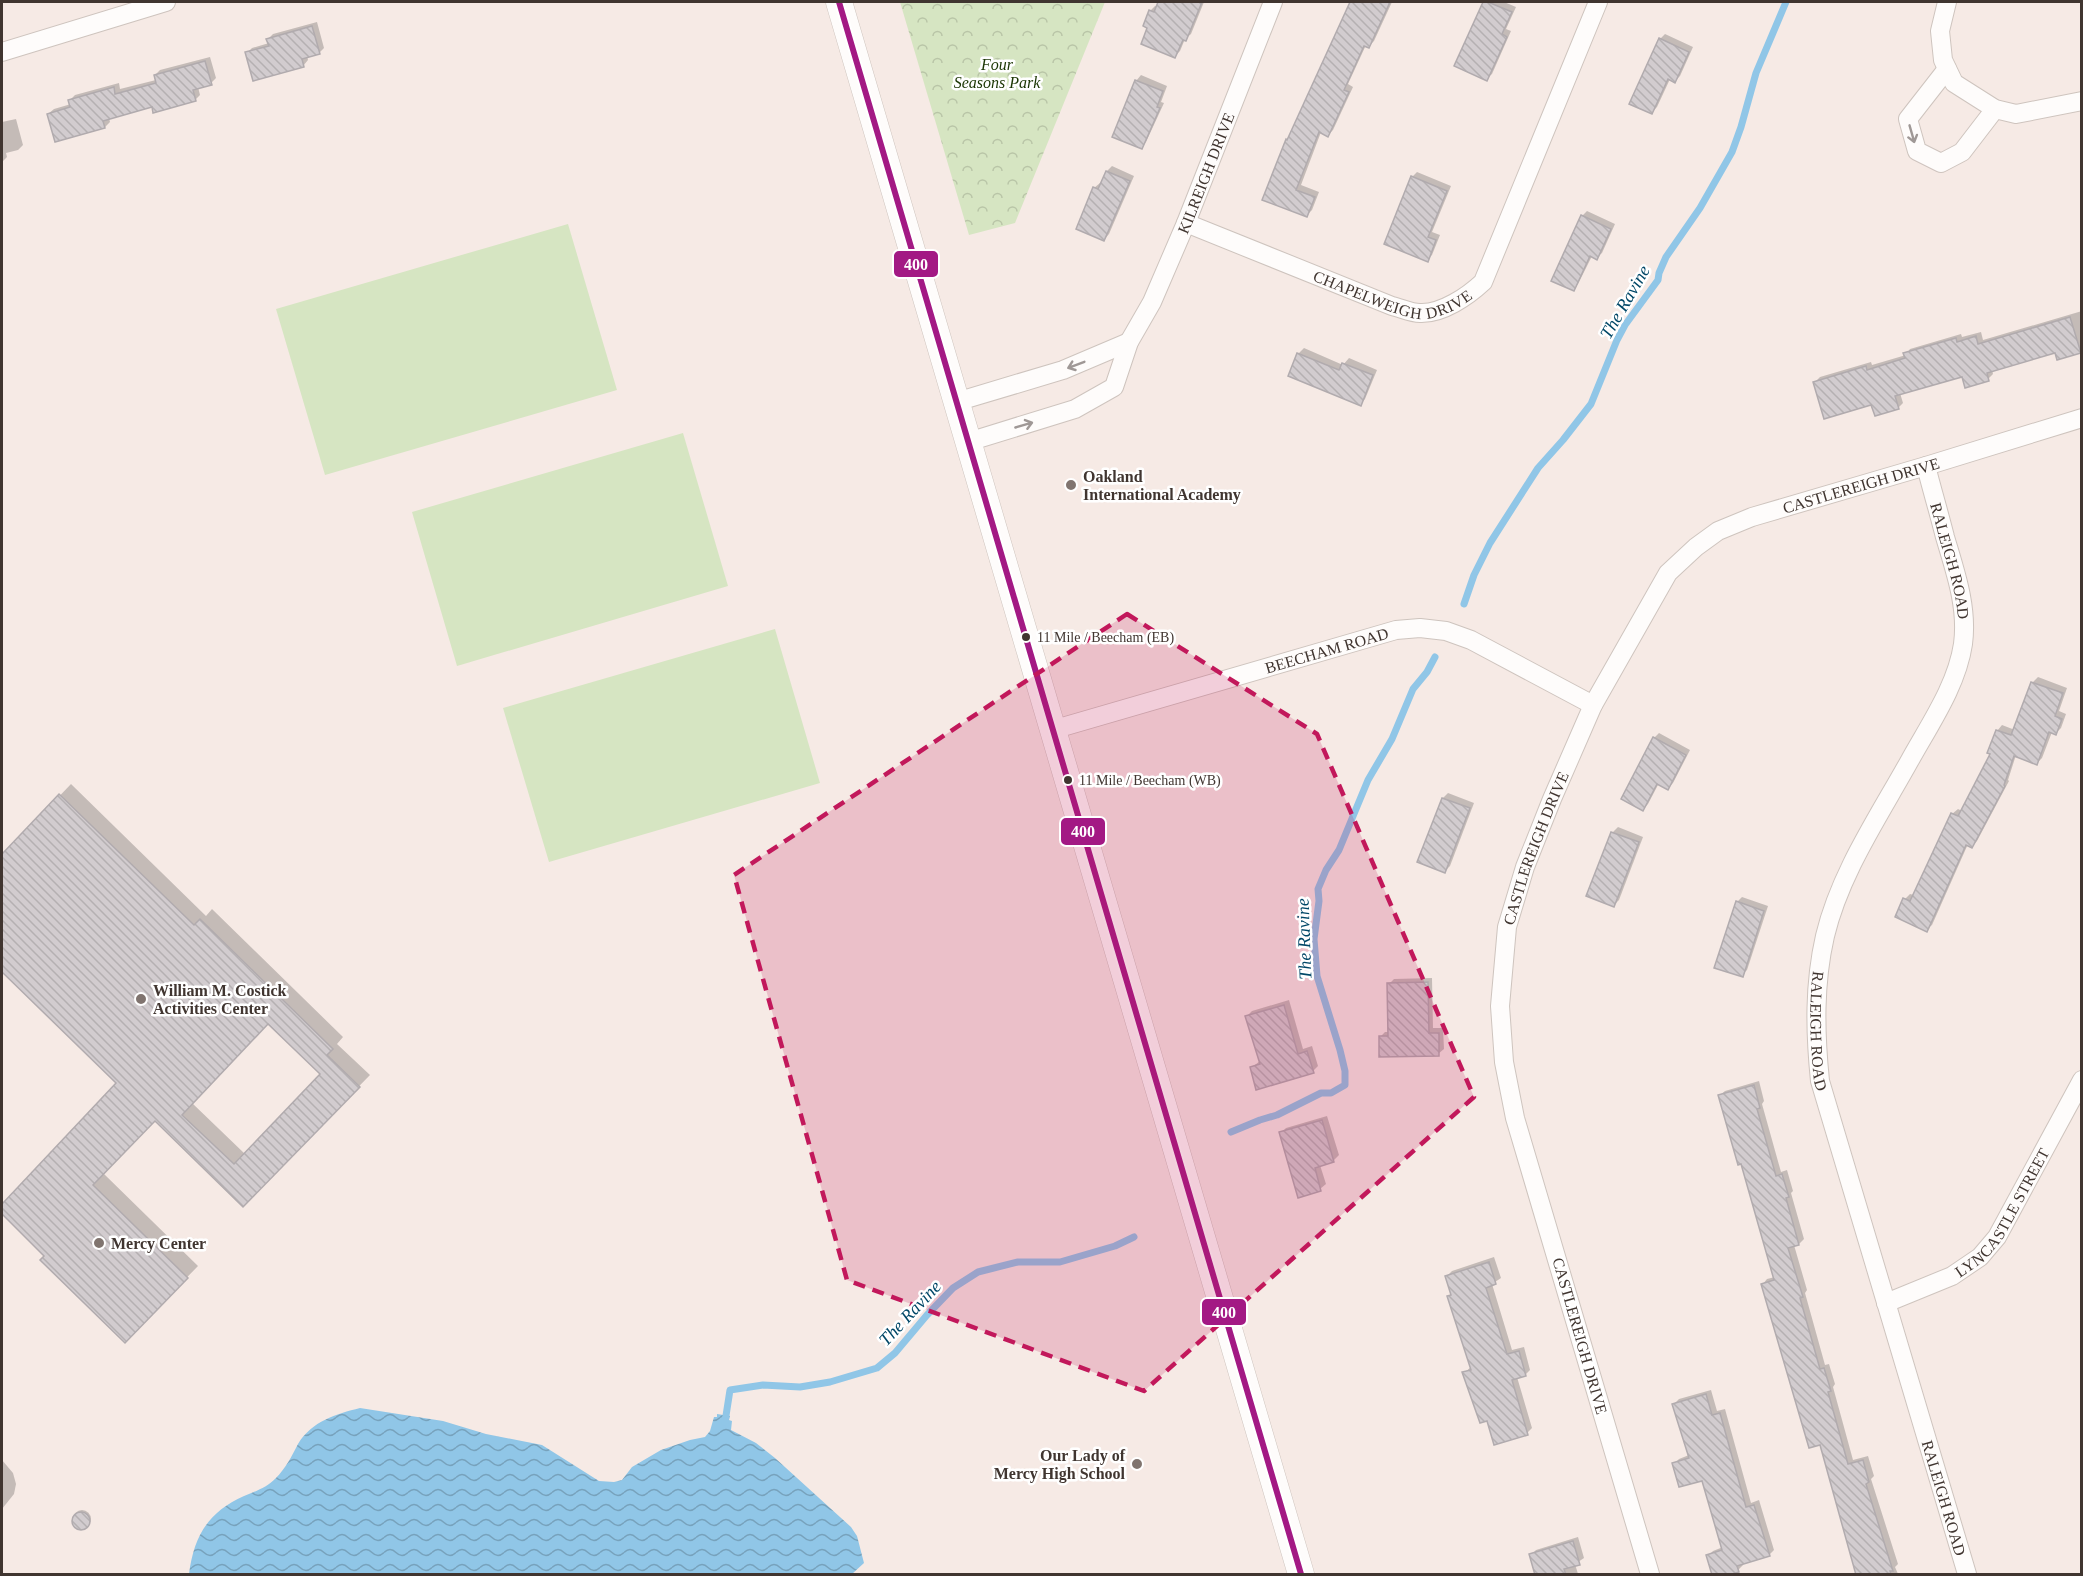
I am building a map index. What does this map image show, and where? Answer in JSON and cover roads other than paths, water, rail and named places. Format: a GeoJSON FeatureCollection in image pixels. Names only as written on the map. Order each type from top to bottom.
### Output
{"type":"FeatureCollection","features":[{"type":"Feature","properties":{"kind":"street"},"geometry":{"type":"LineString","coordinates":[[2,52],[166,2]]}},
{"type":"Feature","properties":{"kind":"street"},"geometry":{"type":"LineString","coordinates":[[839,2],[1301,1575]]}},
{"type":"Feature","properties":{"kind":"street","name":"KILREIGH DRIVE"},"geometry":{"type":"LineString","coordinates":[[968,442],[1075,409],[1114,387],[1129,342],[1152,302],[1186,222],[1273,2]]}},
{"type":"Feature","properties":{"kind":"street","name":"CHAPELWEIGH DRIVE"},"geometry":{"type":"LineString","coordinates":[[1186,222],[1392,306],[1421,313],[1445,307],[1470,294],[1483,282],[1598,2]]}},
{"type":"Feature","properties":{"kind":"street"},"geometry":{"type":"LineString","coordinates":[[1947,2],[1940,31],[1943,60],[1954,83],[1995,109],[2016,114],[2082,100]]}},
{"type":"Feature","properties":{"kind":"street"},"geometry":{"type":"LineString","coordinates":[[1947,69],[1908,119],[1917,151],[1941,163],[1962,152],[1995,109]]}},
{"type":"Feature","properties":{"kind":"street"},"geometry":{"type":"LineString","coordinates":[[956,402],[1064,370],[1129,342]]}},
{"type":"Feature","properties":{"kind":"street","name":"CASTLEREIGH DRIVE"},"geometry":{"type":"LineString","coordinates":[[1650,1575],[1515,1118],[1504,1062],[1500,1006],[1507,927],[1525,867],[1593,705],[1668,573],[1718,531],[1752,517],[2082,418]]}},
{"type":"Feature","properties":{"kind":"street","name":"RALEIGH ROAD"},"geometry":{"type":"LineString","coordinates":[[1926,466],[1957,579],[1964,614],[1963,644],[1956,670],[1943,702],[1855,859],[1836,901],[1825,935],[1817,986],[1816,1039],[1820,1081],[1967,1575]]}},
{"type":"Feature","properties":{"kind":"street","name":"BEECHAM ROAD"},"geometry":{"type":"LineString","coordinates":[[1052,730],[1396,630],[1420,628],[1446,631],[1471,640],[1593,705]]}},
{"type":"Feature","properties":{"kind":"street","name":"LYNCASTLE STREET"},"geometry":{"type":"LineString","coordinates":[[1886,1304],[1952,1276],[1980,1257],[1997,1237],[2082,1080]]}},
{"type":"Feature","properties":{"kind":"water"},"geometry":{"type":"Polygon","coordinates":[[[360,1408],[443,1421],[486,1434],[542,1445],[599,1481],[614,1482],[622,1480],[632,1467],[661,1450],[705,1437],[717,1414],[730,1416],[731,1430],[756,1443],[775,1458],[851,1527],[857,1536],[864,1563],[852,1574],[189,1574],[199,1537],[212,1518],[232,1502],[261,1489],[272,1481],[285,1466],[304,1436],[317,1424],[360,1408]]]}},
{"type":"Feature","properties":{"kind":"waterway","name":"The Ravine"},"geometry":{"type":"LineString","coordinates":[[1464,604],[1474,575],[1490,543],[1538,468],[1591,404],[1625,325],[1658,280],[1666,257],[1700,208],[1732,152],[1756,73],[1786,2]]}},
{"type":"Feature","properties":{"kind":"waterway","name":"The Ravine"},"geometry":{"type":"LineString","coordinates":[[1231,1132],[1277,1115],[1321,1093],[1331,1093],[1345,1085],[1345,1071],[1340,1050],[1317,976],[1314,939],[1319,901],[1318,889],[1326,870],[1339,850],[1368,780],[1392,739],[1413,689],[1427,672],[1435,657]]}},
{"type":"Feature","properties":{"kind":"waterway","name":"The Ravine"},"geometry":{"type":"LineString","coordinates":[[725,1422],[730,1390],[763,1385],[800,1387],[830,1382],[877,1368],[895,1353],[953,1288],[978,1272],[1018,1262],[1060,1262],[1115,1246],[1134,1237]]}},
{"type":"Feature","properties":{"kind":"place","name":"Oakland International Academy"},"geometry":{"type":"Point","coordinates":[1071,485]}},
{"type":"Feature","properties":{"kind":"place","name":"11 Mile / Beecham (EB)"},"geometry":{"type":"Point","coordinates":[1026,637]}},
{"type":"Feature","properties":{"kind":"place","name":"11 Mile / Beecham (WB)"},"geometry":{"type":"Point","coordinates":[1068,780]}},
{"type":"Feature","properties":{"kind":"place","name":"William M. Costick Activities Center"},"geometry":{"type":"Point","coordinates":[141,999]}},
{"type":"Feature","properties":{"kind":"place","name":"Mercy Center"},"geometry":{"type":"Point","coordinates":[99,1243]}},
{"type":"Feature","properties":{"kind":"place","name":"Our Lady of Mercy High School"},"geometry":{"type":"Point","coordinates":[1137,1464]}},
{"type":"Feature","properties":{"kind":"park label","name":"Four Seasons Park"},"geometry":{"type":"Point","coordinates":[997,73]}}]}
